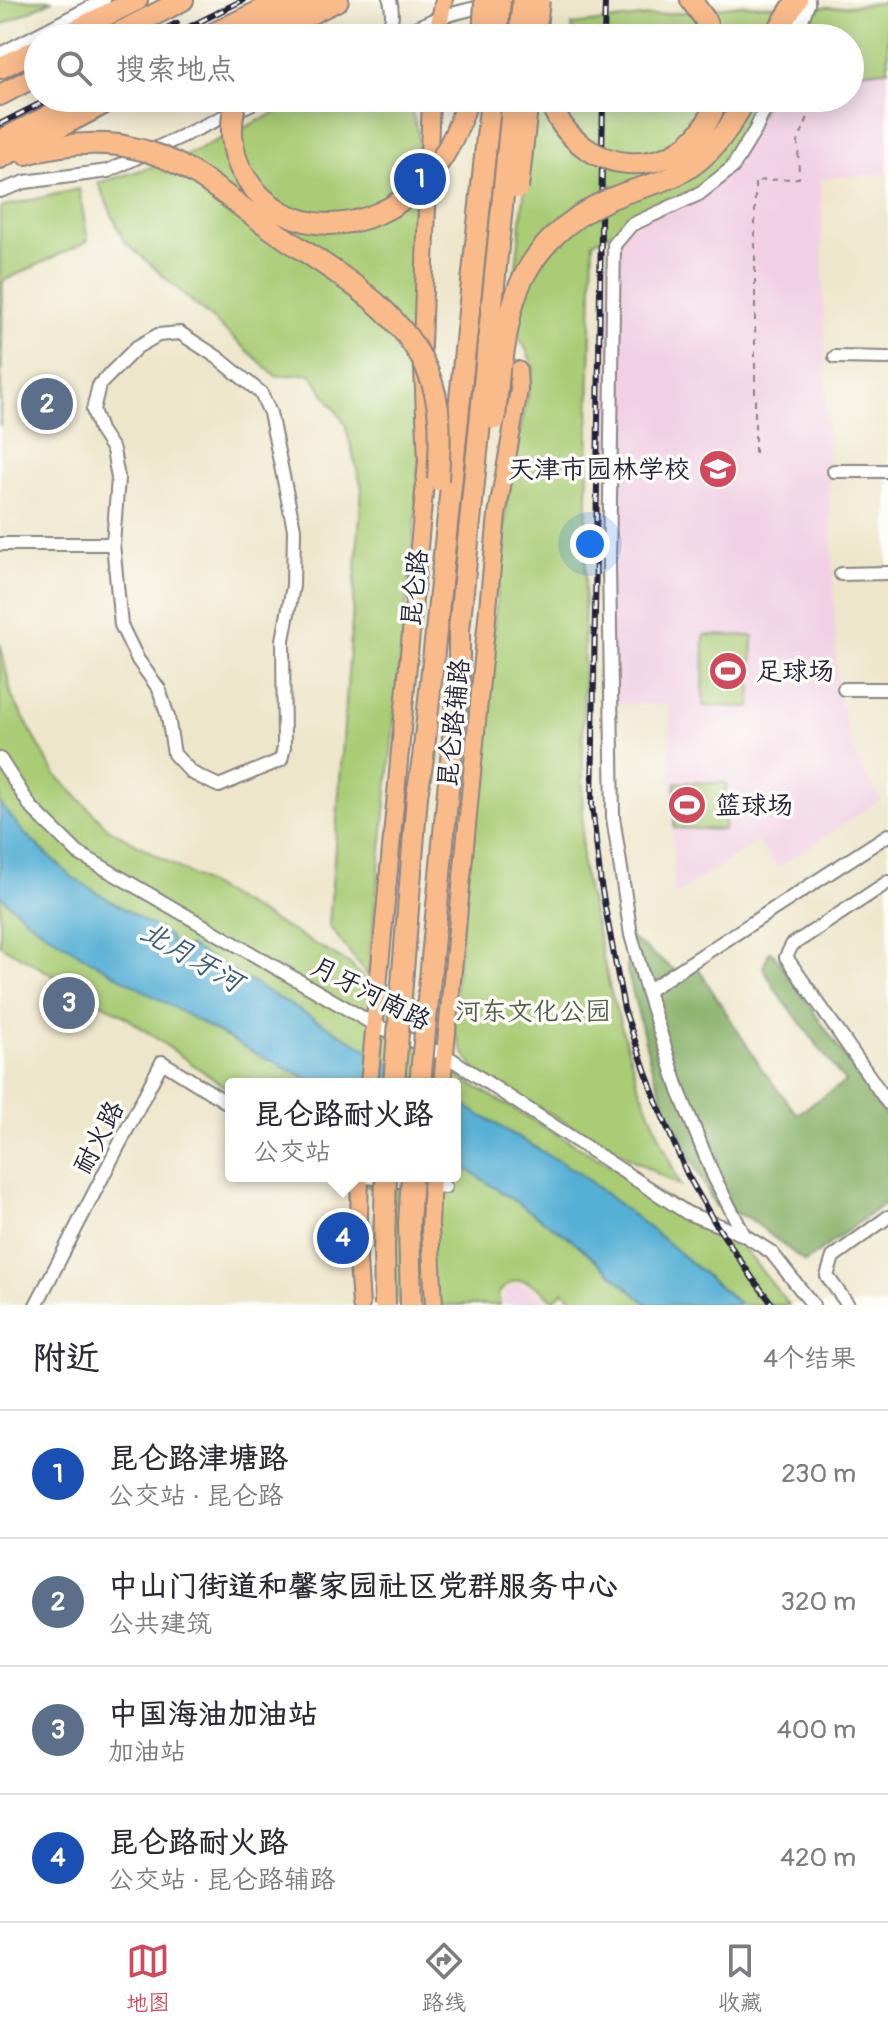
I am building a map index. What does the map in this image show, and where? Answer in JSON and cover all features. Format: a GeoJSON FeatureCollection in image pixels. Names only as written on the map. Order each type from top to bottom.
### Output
{"type":"FeatureCollection","features":[{"type":"Feature","properties":{"kind":"highway"},"geometry":{"type":"LineString","coordinates":[[88,24],[137,0]]}},
{"type":"Feature","properties":{"kind":"highway"},"geometry":{"type":"LineString","coordinates":[[136,24],[183,0]]}},
{"type":"Feature","properties":{"kind":"highway"},"geometry":{"type":"LineString","coordinates":[[233,24],[283,0]]}},
{"type":"Feature","properties":{"kind":"highway"},"geometry":{"type":"LineString","coordinates":[[265,24],[320,0]]}},
{"type":"Feature","properties":{"kind":"highway"},"geometry":{"type":"LineString","coordinates":[[296,24],[338,0]]}},
{"type":"Feature","properties":{"kind":"highway"},"geometry":{"type":"LineString","coordinates":[[523,0],[529,24]]}},
{"type":"Feature","properties":{"kind":"highway"},"geometry":{"type":"LineString","coordinates":[[534,24],[539,0]]}},
{"type":"Feature","properties":{"kind":"highway"},"geometry":{"type":"LineString","coordinates":[[691,0],[707,24]]}},
{"type":"Feature","properties":{"kind":"highway"},"geometry":{"type":"LineString","coordinates":[[782,24],[797,0]]}},
{"type":"Feature","properties":{"kind":"highway"},"geometry":{"type":"LineString","coordinates":[[484,24],[487,3]]}},
{"type":"Feature","properties":{"kind":"highway"},"geometry":{"type":"LineString","coordinates":[[487,3],[493,24]]}},
{"type":"Feature","properties":{"kind":"highway"},"geometry":{"type":"LineString","coordinates":[[0,68],[24,56]]}},
{"type":"Feature","properties":{"kind":"highway"},"geometry":{"type":"LineString","coordinates":[[0,95],[24,82]]}},
{"type":"Feature","properties":{"kind":"highway"},"geometry":{"type":"LineString","coordinates":[[0,141],[57,112]]}},
{"type":"Feature","properties":{"kind":"highway"},"geometry":{"type":"LineString","coordinates":[[0,158],[88,112]]}},
{"type":"Feature","properties":{"kind":"highway"},"geometry":{"type":"LineString","coordinates":[[235,112],[233,143],[236,159],[263,199],[290,216],[307,222],[333,224],[362,220],[384,212],[409,196],[437,167],[464,112]]}},
{"type":"Feature","properties":{"kind":"highway"},"geometry":{"type":"LineString","coordinates":[[438,480],[447,419],[478,112]]}},
{"type":"Feature","properties":{"kind":"highway","name":"昆仑路"},"geometry":{"type":"LineString","coordinates":[[394,1078],[417,796],[490,112]]}},
{"type":"Feature","properties":{"kind":"highway","name":"昆仑路"},"geometry":{"type":"LineString","coordinates":[[421,1078],[459,676],[459,630],[512,112]]}},
{"type":"Feature","properties":{"kind":"highway"},"geometry":{"type":"LineString","coordinates":[[509,374],[504,306],[526,112]]}},
{"type":"Feature","properties":{"kind":"highway"},"geometry":{"type":"LineString","coordinates":[[555,112],[561,124],[579,144],[612,161],[633,163],[668,157],[684,148],[706,126],[713,112]]}},
{"type":"Feature","properties":{"kind":"highway"},"geometry":{"type":"LineString","coordinates":[[459,676],[509,374],[510,318],[525,275],[547,244],[575,217],[690,168],[720,140],[738,112]]}},
{"type":"Feature","properties":{"kind":"highway"},"geometry":{"type":"LineString","coordinates":[[0,164],[47,147],[74,144],[119,145],[149,152],[206,181],[370,296],[414,345],[428,371],[441,422],[420,662],[414,758],[417,796]]}},
{"type":"Feature","properties":{"kind":"highway"},"geometry":{"type":"LineString","coordinates":[[385,1305],[386,1182]]}},
{"type":"Feature","properties":{"kind":"highway"},"geometry":{"type":"LineString","coordinates":[[411,1305],[409,1224],[412,1182]]}},
{"type":"Feature","properties":{"kind":"main road"},"geometry":{"type":"LineString","coordinates":[[439,24],[444,0]]}},
{"type":"Feature","properties":{"kind":"main road"},"geometry":{"type":"LineString","coordinates":[[487,3],[545,0]]}},
{"type":"Feature","properties":{"kind":"main road"},"geometry":{"type":"LineString","coordinates":[[370,1078],[427,461],[422,345],[430,112]]}},
{"type":"Feature","properties":{"kind":"main road","name":"昆仑路辅路"},"geometry":{"type":"LineString","coordinates":[[443,1078],[497,515],[519,390],[509,374]]}},
{"type":"Feature","properties":{"kind":"main road"},"geometry":{"type":"LineString","coordinates":[[360,1182],[358,1261],[361,1305]]}},
{"type":"Feature","properties":{"kind":"main road"},"geometry":{"type":"LineString","coordinates":[[434,1305],[430,1226],[437,1183]]}},
{"type":"Feature","properties":{"kind":"street"},"geometry":{"type":"LineString","coordinates":[[58,24],[104,0]]}},
{"type":"Feature","properties":{"kind":"street"},"geometry":{"type":"LineString","coordinates":[[390,0],[393,10],[391,24]]}},
{"type":"Feature","properties":{"kind":"street"},"geometry":{"type":"LineString","coordinates":[[800,24],[808,0]]}},
{"type":"Feature","properties":{"kind":"street"},"geometry":{"type":"LineString","coordinates":[[424,24],[487,3]]}},
{"type":"Feature","properties":{"kind":"street"},"geometry":{"type":"LineString","coordinates":[[0,54],[24,42]]}},
{"type":"Feature","properties":{"kind":"street"},"geometry":{"type":"LineString","coordinates":[[0,191],[25,182],[108,171],[233,112]]}},
{"type":"Feature","properties":{"kind":"street"},"geometry":{"type":"LineString","coordinates":[[425,112],[429,122]]}},
{"type":"Feature","properties":{"kind":"street"},"geometry":{"type":"LineString","coordinates":[[744,1235],[714,1177],[679,1091],[647,991],[631,935],[613,817],[609,564],[614,245],[631,225],[699,194],[732,168],[763,112]]}},
{"type":"Feature","properties":{"kind":"street"},"geometry":{"type":"LineString","coordinates":[[180,333],[217,357],[261,393],[270,413],[294,529],[293,586],[283,640],[284,747],[281,760],[219,786],[192,773],[174,754],[168,717],[159,689],[138,660],[121,625],[113,544],[118,478],[113,450],[100,430],[93,410],[99,385],[137,347],[158,335],[180,333]]}},
{"type":"Feature","properties":{"kind":"street"},"geometry":{"type":"LineString","coordinates":[[835,357],[888,358]]}},
{"type":"Feature","properties":{"kind":"street"},"geometry":{"type":"LineString","coordinates":[[834,471],[888,471]]}},
{"type":"Feature","properties":{"kind":"street"},"geometry":{"type":"LineString","coordinates":[[0,544],[113,544]]}},
{"type":"Feature","properties":{"kind":"street"},"geometry":{"type":"LineString","coordinates":[[841,574],[888,573]]}},
{"type":"Feature","properties":{"kind":"street"},"geometry":{"type":"LineString","coordinates":[[844,689],[888,689]]}},
{"type":"Feature","properties":{"kind":"street","name":"月牙河南路"},"geometry":{"type":"LineString","coordinates":[[0,759],[31,807],[78,853],[375,1025],[445,1055],[687,1213],[744,1235],[771,1252],[813,1305]]}},
{"type":"Feature","properties":{"kind":"street"},"geometry":{"type":"LineString","coordinates":[[647,991],[888,835]]}},
{"type":"Feature","properties":{"kind":"street"},"geometry":{"type":"LineString","coordinates":[[888,882],[792,945],[786,957],[888,1103]]}},
{"type":"Feature","properties":{"kind":"street","name":"耐火路"},"geometry":{"type":"LineString","coordinates":[[36,1305],[162,1062],[225,1101]]}},
{"type":"Feature","properties":{"kind":"street"},"geometry":{"type":"LineString","coordinates":[[848,1305],[827,1276],[833,1257],[888,1217]]}},
{"type":"Feature","properties":{"kind":"path"},"geometry":{"type":"LineString","coordinates":[[755,453],[755,181],[799,178],[798,142],[810,112]]}},
{"type":"Feature","properties":{"kind":"shaded area","name":"天津市园林学校"},"geometry":{"type":"Polygon","coordinates":[[[888,70],[888,174],[821,179],[838,693],[856,757],[881,800],[777,868],[757,842],[674,896],[669,705],[603,703],[611,239],[723,173],[761,112],[864,112],[864,71],[888,70]]]}},
{"type":"Feature","properties":{"kind":"shaded area"},"geometry":{"type":"Polygon","coordinates":[[[519,1284],[530,1288],[552,1305],[504,1305],[506,1292],[519,1284]]]}},
{"type":"Feature","properties":{"kind":"green space"},"geometry":{"type":"Polygon","coordinates":[[[0,0],[53,0],[0,26],[0,0]]]}},
{"type":"Feature","properties":{"kind":"green space"},"geometry":{"type":"Polygon","coordinates":[[[888,0],[888,70],[864,71],[864,24],[580,24],[742,5],[835,7],[888,0]]]}},
{"type":"Feature","properties":{"kind":"green space"},"geometry":{"type":"Polygon","coordinates":[[[277,112],[412,112],[418,132],[420,443],[416,511],[368,976],[329,926],[362,488],[345,424],[311,374],[276,376],[124,241],[98,183],[176,160],[277,112]]]}},
{"type":"Feature","properties":{"kind":"green space","name":"河东文化公园"},"geometry":{"type":"Polygon","coordinates":[[[533,112],[761,112],[721,169],[705,184],[593,242],[582,866],[610,989],[638,1083],[680,1186],[477,1073],[451,1023],[510,474],[534,368],[516,333],[516,268],[533,112]]]}},
{"type":"Feature","properties":{"kind":"green space"},"geometry":{"type":"Polygon","coordinates":[[[79,189],[88,241],[3,281],[0,426],[0,207],[79,189]]]}},
{"type":"Feature","properties":{"kind":"green space","name":"足球场"},"geometry":{"type":"Polygon","coordinates":[[[704,635],[753,636],[751,707],[703,706],[704,635]]]}},
{"type":"Feature","properties":{"kind":"green space"},"geometry":{"type":"Polygon","coordinates":[[[0,643],[12,697],[55,774],[108,828],[350,964],[447,1070],[461,1078],[225,1078],[225,1087],[123,1015],[0,945],[0,643]]]}},
{"type":"Feature","properties":{"kind":"green space"},"geometry":{"type":"Polygon","coordinates":[[[676,782],[726,783],[724,830],[674,828],[676,782]]]}},
{"type":"Feature","properties":{"kind":"green space"},"geometry":{"type":"Polygon","coordinates":[[[628,936],[680,974],[696,965],[762,1069],[797,1114],[845,1082],[777,992],[763,968],[769,952],[773,953],[888,1119],[888,1201],[805,1262],[749,1218],[716,1207],[669,1113],[651,1065],[627,970],[628,936]]]}},
{"type":"Feature","properties":{"kind":"green space"},"geometry":{"type":"Polygon","coordinates":[[[461,1078],[735,1238],[789,1305],[580,1305],[563,1291],[554,1300],[532,1284],[520,1280],[506,1286],[498,1294],[500,1305],[397,1305],[392,1203],[362,1182],[461,1182],[461,1078]]]}},
{"type":"Feature","properties":{"kind":"water","name":"北月牙河"},"geometry":{"type":"Polygon","coordinates":[[[0,803],[24,833],[72,877],[169,936],[174,948],[189,946],[417,1078],[306,1078],[251,1051],[89,960],[34,925],[0,896],[0,803]]]}},
{"type":"Feature","properties":{"kind":"water"},"geometry":{"type":"Polygon","coordinates":[[[461,1104],[579,1173],[741,1305],[648,1305],[571,1239],[461,1165],[461,1104]]]}},
{"type":"Feature","properties":{"kind":"railway"},"geometry":{"type":"LineString","coordinates":[[195,24],[243,0]]}},
{"type":"Feature","properties":{"kind":"railway"},"geometry":{"type":"LineString","coordinates":[[604,24],[605,0]]}},
{"type":"Feature","properties":{"kind":"railway"},"geometry":{"type":"LineString","coordinates":[[0,124],[24,112]]}},
{"type":"Feature","properties":{"kind":"railway"},"geometry":{"type":"LineString","coordinates":[[603,112],[592,805],[601,885],[624,1009],[656,1101],[687,1174],[715,1223],[773,1305]]}},
{"type":"Feature","properties":{"kind":"place","name":"昆仑路津塘路"},"geometry":{"type":"Point","coordinates":[420,179]}},
{"type":"Feature","properties":{"kind":"place","name":"中山门街道和馨家园社区党群服务中心"},"geometry":{"type":"Point","coordinates":[47,404]}},
{"type":"Feature","properties":{"kind":"place","name":"天津市园林学校"},"geometry":{"type":"Point","coordinates":[718,469]}},
{"type":"Feature","properties":{"kind":"place","name":"足球场"},"geometry":{"type":"Point","coordinates":[728,671]}},
{"type":"Feature","properties":{"kind":"place","name":"篮球场"},"geometry":{"type":"Point","coordinates":[687,805]}},
{"type":"Feature","properties":{"kind":"place","name":"中国海油加油站"},"geometry":{"type":"Point","coordinates":[69,1003]}},
{"type":"Feature","properties":{"kind":"place","name":"昆仑路耐火路"},"geometry":{"type":"Point","coordinates":[343,1238]}}]}
